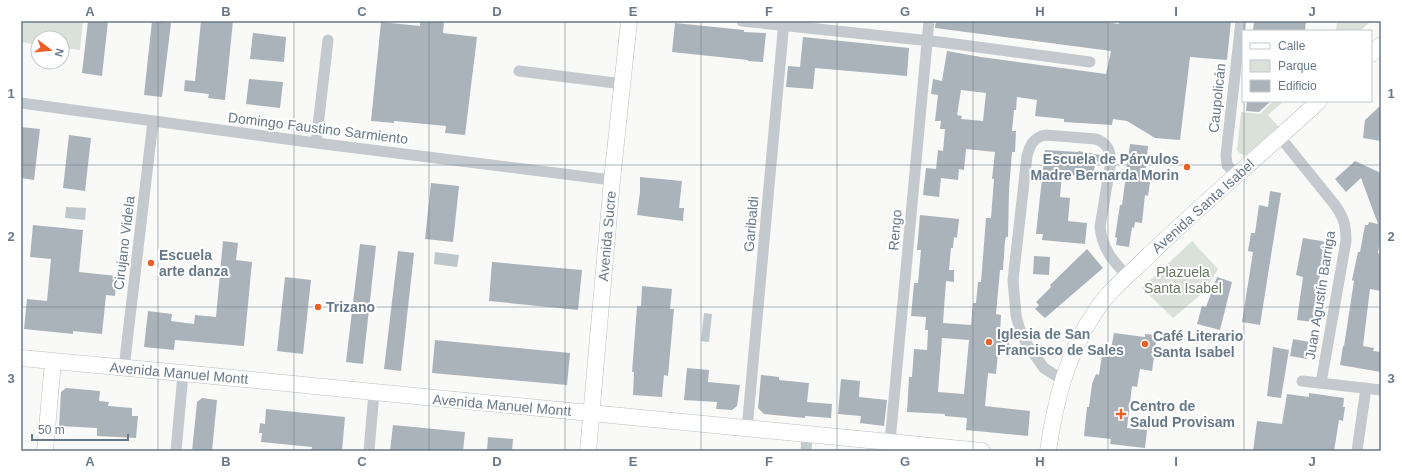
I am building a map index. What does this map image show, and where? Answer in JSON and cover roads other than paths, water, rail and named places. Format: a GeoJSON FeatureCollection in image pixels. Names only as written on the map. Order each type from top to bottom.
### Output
{"type":"FeatureCollection","features":[{"type":"Feature","properties":{"kind":"main road","name":"Avenida Sucre"},"geometry":{"type":"LineString","coordinates":[[588,451],[612,180],[629,21]]}},
{"type":"Feature","properties":{"kind":"main road"},"geometry":{"type":"LineString","coordinates":[[1372,53],[1381,45]]}},
{"type":"Feature","properties":{"kind":"main road","name":"Avenida Santa Isabel"},"geometry":{"type":"LineString","coordinates":[[1048,451],[1062,380],[1077,344],[1095,311],[1108,295],[1186,219],[1318,102]]}},
{"type":"Feature","properties":{"kind":"main road","name":"Avenida Manuel Montt"},"geometry":{"type":"LineString","coordinates":[[21,358],[977,451]]}},
{"type":"Feature","properties":{"kind":"main road"},"geometry":{"type":"LineString","coordinates":[[45,451],[53,362]]}},
{"type":"Feature","properties":{"kind":"street"},"geometry":{"type":"LineString","coordinates":[[742,21],[784,23],[1090,62]]}},
{"type":"Feature","properties":{"kind":"street","name":"Rengo"},"geometry":{"type":"LineString","coordinates":[[890,442],[929,21]]}},
{"type":"Feature","properties":{"kind":"street","name":"Caupolicán"},"geometry":{"type":"LineString","coordinates":[[1236,174],[1227,165],[1226,155],[1241,21]]}},
{"type":"Feature","properties":{"kind":"street","name":"Garibaldi"},"geometry":{"type":"LineString","coordinates":[[747,429],[784,23]]}},
{"type":"Feature","properties":{"kind":"street"},"geometry":{"type":"LineString","coordinates":[[316,143],[328,40]]}},
{"type":"Feature","properties":{"kind":"street"},"geometry":{"type":"LineString","coordinates":[[519,71],[623,84]]}},
{"type":"Feature","properties":{"kind":"street","name":"Domingo Faustino Sarmiento"},"geometry":{"type":"LineString","coordinates":[[21,103],[316,143],[612,180]]}},
{"type":"Feature","properties":{"kind":"street","name":"Cirujano Videla"},"geometry":{"type":"LineString","coordinates":[[124,368],[153,121]]}},
{"type":"Feature","properties":{"kind":"street"},"geometry":{"type":"LineString","coordinates":[[1062,380],[1044,368],[1026,343],[1019,327],[1016,315],[1014,280],[1027,156],[1033,141],[1038,136],[1045,135],[1096,139],[1107,146],[1110,152],[1111,161],[1100,227],[1101,236],[1104,246],[1117,266],[1128,276]]}},
{"type":"Feature","properties":{"kind":"street","name":"Juan Agustín Barriga"},"geometry":{"type":"LineString","coordinates":[[1280,137],[1335,205],[1343,217],[1346,229],[1346,241],[1321,383]]}},
{"type":"Feature","properties":{"kind":"street"},"geometry":{"type":"LineString","coordinates":[[176,451],[183,374]]}},
{"type":"Feature","properties":{"kind":"street"},"geometry":{"type":"LineString","coordinates":[[1302,381],[1381,390]]}},
{"type":"Feature","properties":{"kind":"street"},"geometry":{"type":"LineString","coordinates":[[1357,451],[1366,388]]}},
{"type":"Feature","properties":{"kind":"street"},"geometry":{"type":"LineString","coordinates":[[369,451],[374,392]]}},
{"type":"Feature","properties":{"kind":"street"},"geometry":{"type":"LineString","coordinates":[[806,451],[808,435]]}},
{"type":"Feature","properties":{"kind":"place","name":"Escuela de Párvulos Madre Bernarda Morin"},"geometry":{"type":"Point","coordinates":[1187,167]}},
{"type":"Feature","properties":{"kind":"place","name":"Escuela arte danza"},"geometry":{"type":"Point","coordinates":[151,263]}},
{"type":"Feature","properties":{"kind":"place","name":"Trizano"},"geometry":{"type":"Point","coordinates":[318,307]}},
{"type":"Feature","properties":{"kind":"place","name":"Iglesia de San Francisco de Sales"},"geometry":{"type":"Point","coordinates":[989,342]}},
{"type":"Feature","properties":{"kind":"place","name":"Café Literario Santa Isabel"},"geometry":{"type":"Point","coordinates":[1145,344]}},
{"type":"Feature","properties":{"kind":"place","name":"Centro de Salud Provisam"},"geometry":{"type":"Point","coordinates":[1121,414]}},
{"type":"Feature","properties":{"kind":"park label","name":"Plazuela Santa Isabel"},"geometry":{"type":"Point","coordinates":[1183,280]}}]}
